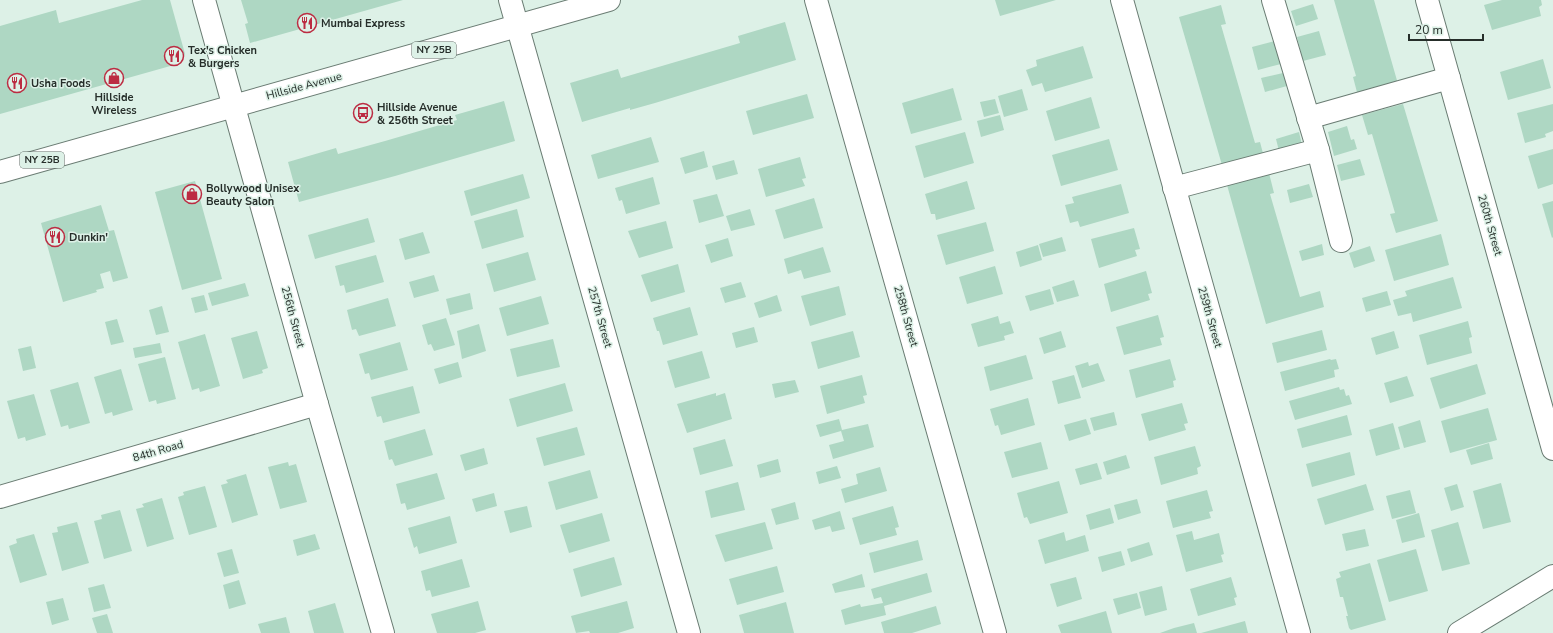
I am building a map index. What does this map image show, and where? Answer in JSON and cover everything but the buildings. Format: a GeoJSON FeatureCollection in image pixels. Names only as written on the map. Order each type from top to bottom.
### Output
{"type":"FeatureCollection","features":[{"type":"Feature","properties":{"kind":"street","name":"256th Street"},"geometry":{"type":"LineString","coordinates":[[204,0],[317,404],[384,633]]}},
{"type":"Feature","properties":{"kind":"street","name":"257th Street"},"geometry":{"type":"LineString","coordinates":[[510,0],[689,633]]}},
{"type":"Feature","properties":{"kind":"street","name":"Hillside Avenue"},"geometry":{"type":"LineString","coordinates":[[0,172],[609,0]]}},
{"type":"Feature","properties":{"kind":"street","name":"258th Street"},"geometry":{"type":"LineString","coordinates":[[816,0],[995,633]]}},
{"type":"Feature","properties":{"kind":"street","name":"259th Street"},"geometry":{"type":"LineString","coordinates":[[1122,0],[1300,633]]}},
{"type":"Feature","properties":{"kind":"street"},"geometry":{"type":"LineString","coordinates":[[1273,0],[1318,150],[1341,241]]}},
{"type":"Feature","properties":{"kind":"street","name":"260th Street"},"geometry":{"type":"LineString","coordinates":[[1427,0],[1553,449]]}},
{"type":"Feature","properties":{"kind":"street"},"geometry":{"type":"LineString","coordinates":[[1308,118],[1448,78]]}},
{"type":"Feature","properties":{"kind":"street"},"geometry":{"type":"LineString","coordinates":[[1174,188],[1318,150]]}},
{"type":"Feature","properties":{"kind":"street","name":"84th Road"},"geometry":{"type":"LineString","coordinates":[[0,497],[317,404]]}},
{"type":"Feature","properties":{"kind":"street"},"geometry":{"type":"LineString","coordinates":[[1459,633],[1553,576]]}},
{"type":"Feature","properties":{"kind":"place","name":"Mumbai Express"},"geometry":{"type":"Point","coordinates":[307,23]}},
{"type":"Feature","properties":{"kind":"place","name":"Tex's Chicken & Burgers"},"geometry":{"type":"Point","coordinates":[174,56]}},
{"type":"Feature","properties":{"kind":"place","name":"Hillside Wireless"},"geometry":{"type":"Point","coordinates":[114,78]}},
{"type":"Feature","properties":{"kind":"place","name":"Usha Foods"},"geometry":{"type":"Point","coordinates":[17,83]}},
{"type":"Feature","properties":{"kind":"place","name":"Hillside Avenue & 256th Street"},"geometry":{"type":"Point","coordinates":[363,113]}},
{"type":"Feature","properties":{"kind":"place","name":"Bollywood Unisex Beauty Salon"},"geometry":{"type":"Point","coordinates":[192,194]}},
{"type":"Feature","properties":{"kind":"place","name":"Dunkin'"},"geometry":{"type":"Point","coordinates":[55,237]}}]}
